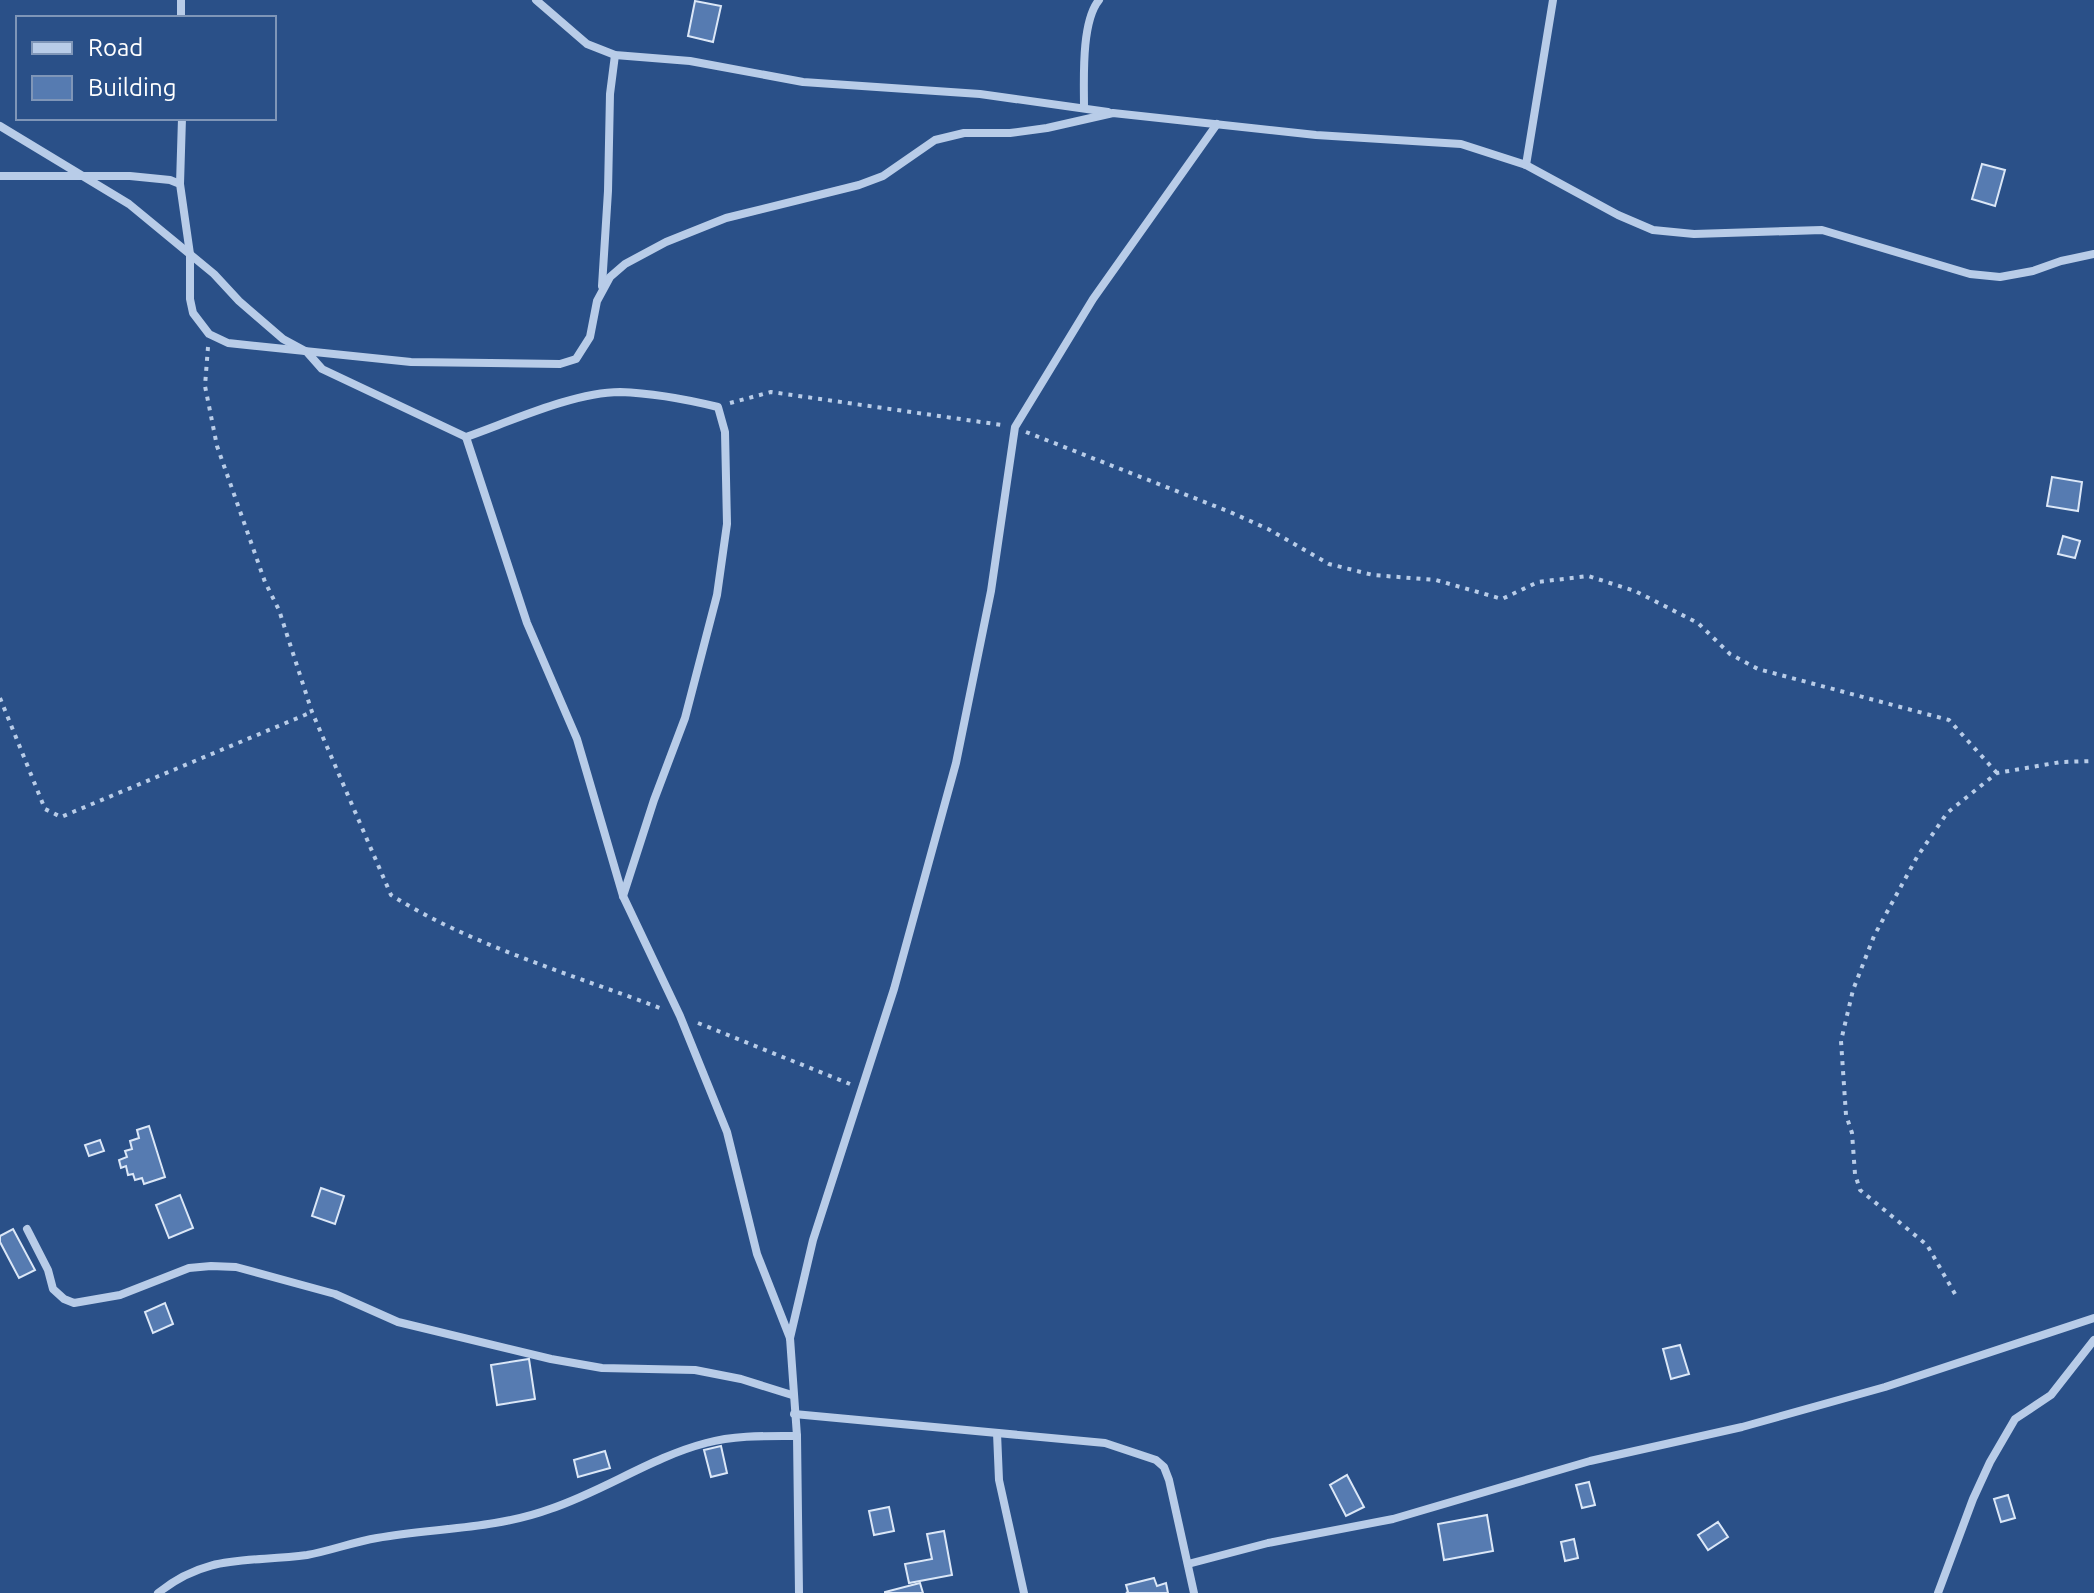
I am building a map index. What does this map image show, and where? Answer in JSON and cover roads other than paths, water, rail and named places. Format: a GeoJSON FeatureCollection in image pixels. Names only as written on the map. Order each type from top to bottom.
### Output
{"type":"FeatureCollection","features":[{"type":"Feature","properties":{"kind":"street"},"geometry":{"type":"LineString","coordinates":[[536,0],[587,44],[615,55],[690,61],[803,82],[980,94],[1113,113],[1316,135],[1461,144],[1526,165],[1618,215],[1653,230],[1694,234],[1822,230],[1970,274],[2000,277],[2094,254]]}},
{"type":"Feature","properties":{"kind":"street"},"geometry":{"type":"LineString","coordinates":[[1084,107],[1084,55],[1094,7],[1099,0]]}},
{"type":"Feature","properties":{"kind":"street"},"geometry":{"type":"LineString","coordinates":[[1526,165],[1553,0]]}},
{"type":"Feature","properties":{"kind":"street"},"geometry":{"type":"LineString","coordinates":[[182,120],[180,184],[190,254],[190,299],[193,313],[209,334],[228,343],[411,362],[560,364],[576,359],[583,350],[590,337],[601,289],[608,191],[610,94],[615,55]]}},
{"type":"Feature","properties":{"kind":"street"},"geometry":{"type":"LineString","coordinates":[[601,289],[625,264],[666,242],[726,218],[859,185],[883,176],[935,140],[964,133],[1010,133],[1047,128],[1113,113]]}},
{"type":"Feature","properties":{"kind":"street"},"geometry":{"type":"LineString","coordinates":[[799,1593],[797,1436],[790,1338],[813,1240],[894,989],[956,763],[991,591],[1015,427],[1093,299],[1217,124]]}},
{"type":"Feature","properties":{"kind":"street"},"geometry":{"type":"LineString","coordinates":[[0,126],[129,204],[190,254],[283,339],[307,352],[322,369],[466,437],[567,402],[617,392],[675,397],[718,407],[725,432],[727,524],[717,595],[685,718],[623,896]]}},
{"type":"Feature","properties":{"kind":"street"},"geometry":{"type":"LineString","coordinates":[[0,176],[130,176],[180,184]]}},
{"type":"Feature","properties":{"kind":"street"},"geometry":{"type":"LineString","coordinates":[[466,437],[527,623],[577,739],[623,896],[680,1016],[727,1132],[757,1254],[790,1338]]}},
{"type":"Feature","properties":{"kind":"street"},"geometry":{"type":"LineString","coordinates":[[27,1229],[48,1270],[53,1289],[74,1303],[120,1295],[189,1268],[236,1267],[335,1294],[398,1322],[551,1359],[602,1368],[695,1370],[741,1379],[792,1395]]}},
{"type":"Feature","properties":{"kind":"street"},"geometry":{"type":"LineString","coordinates":[[1188,1564],[1268,1543],[1353,1529],[1545,1473],[1742,1427],[1885,1387],[2094,1318]]}},
{"type":"Feature","properties":{"kind":"street"},"geometry":{"type":"LineString","coordinates":[[1938,1593],[1973,1499],[2015,1419],[2051,1395],[2094,1340]]}},
{"type":"Feature","properties":{"kind":"street"},"geometry":{"type":"LineString","coordinates":[[794,1414],[1105,1443],[1156,1460],[1164,1467],[1169,1480],[1194,1593]]}},
{"type":"Feature","properties":{"kind":"street"},"geometry":{"type":"LineString","coordinates":[[997,1433],[999,1480],[1024,1593]]}},
{"type":"Feature","properties":{"kind":"street"},"geometry":{"type":"LineString","coordinates":[[158,1593],[176,1578],[219,1562],[311,1554],[377,1538],[503,1521],[550,1510],[683,1450],[709,1442],[797,1436]]}}]}
